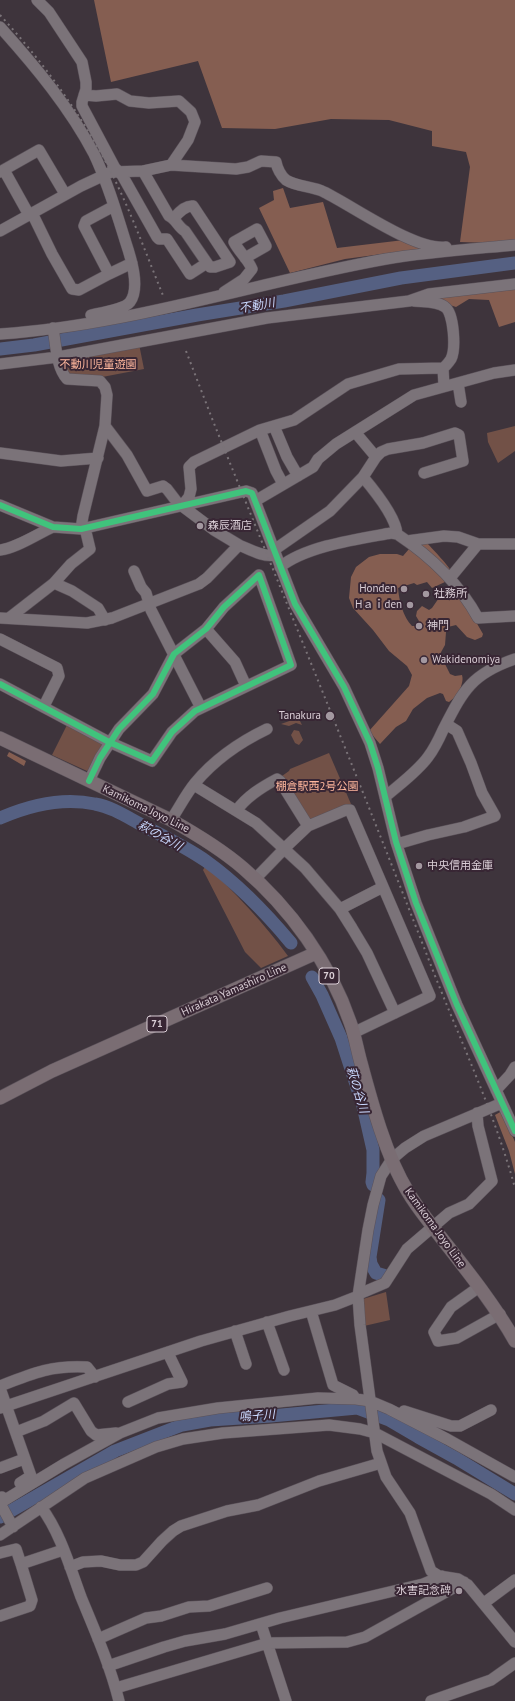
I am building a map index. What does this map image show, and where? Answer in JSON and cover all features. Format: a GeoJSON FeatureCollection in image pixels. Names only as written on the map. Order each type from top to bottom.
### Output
{"type":"FeatureCollection","features":[{"type":"Feature","properties":{"kind":"main road","name":"Kamikoma Joyo Line"},"geometry":{"type":"LineString","coordinates":[[0,738],[171,820],[222,852],[255,879],[295,924],[316,953],[344,1004],[377,1118],[392,1159],[408,1193],[500,1314],[515,1341]]}},
{"type":"Feature","properties":{"kind":"main road","name":"Hirakata Yamashiro Line"},"geometry":{"type":"LineString","coordinates":[[0,1098],[52,1071],[316,953]]}},
{"type":"Feature","properties":{"kind":"street"},"geometry":{"type":"LineString","coordinates":[[37,0],[48,12],[82,62],[86,82],[82,106],[115,168],[119,172],[157,237],[159,239],[167,238],[176,234],[180,228]]}},
{"type":"Feature","properties":{"kind":"street"},"geometry":{"type":"LineString","coordinates":[[0,27],[32,63],[71,115],[94,154],[114,206],[132,263],[134,291],[128,304],[126,306],[76,319],[70,326]]}},
{"type":"Feature","properties":{"kind":"street"},"geometry":{"type":"LineString","coordinates":[[84,95],[96,96],[117,94],[130,101],[149,103],[179,101],[191,112],[196,122],[188,140],[171,165]]}},
{"type":"Feature","properties":{"kind":"street"},"geometry":{"type":"LineString","coordinates":[[65,194],[39,150],[2,171],[30,214],[72,289],[79,290],[132,263]]}},
{"type":"Feature","properties":{"kind":"street"},"geometry":{"type":"LineString","coordinates":[[0,230],[65,194],[111,172],[143,171],[171,165],[236,169],[248,167],[261,161],[276,162],[276,167],[286,180],[322,191],[394,232],[440,248],[466,245],[471,249]]}},
{"type":"Feature","properties":{"kind":"street"},"geometry":{"type":"LineString","coordinates":[[143,171],[169,216],[174,218],[180,228],[185,231],[210,267],[215,267],[230,262],[193,206],[189,206],[178,213],[174,218]]}},
{"type":"Feature","properties":{"kind":"street"},"geometry":{"type":"LineString","coordinates":[[109,274],[84,225],[86,221],[114,206]]}},
{"type":"Feature","properties":{"kind":"street"},"geometry":{"type":"LineString","coordinates":[[167,238],[190,274],[207,263]]}},
{"type":"Feature","properties":{"kind":"street"},"geometry":{"type":"LineString","coordinates":[[0,334],[53,330],[217,297],[386,259],[515,245]]}},
{"type":"Feature","properties":{"kind":"street"},"geometry":{"type":"LineString","coordinates":[[217,297],[244,279],[252,270],[248,261],[244,258]]}},
{"type":"Feature","properties":{"kind":"street"},"geometry":{"type":"LineString","coordinates":[[409,301],[428,294],[515,284]]}},
{"type":"Feature","properties":{"kind":"street"},"geometry":{"type":"LineString","coordinates":[[0,364],[267,318],[409,301],[438,304],[446,307],[450,313],[453,324],[453,354],[449,362],[443,368],[399,369],[348,384],[301,417],[260,430],[194,462],[189,467],[191,489],[189,497],[181,506]]}},
{"type":"Feature","properties":{"kind":"street"},"geometry":{"type":"LineString","coordinates":[[5,618],[54,583],[71,564],[90,549],[83,529],[83,516],[105,426],[107,395],[104,385],[100,381],[88,379],[67,379],[64,375],[58,355],[53,330]]}},
{"type":"Feature","properties":{"kind":"street"},"geometry":{"type":"LineString","coordinates":[[443,368],[444,386]]}},
{"type":"Feature","properties":{"kind":"street"},"geometry":{"type":"LineString","coordinates":[[255,501],[313,467],[318,459],[336,444],[414,395],[494,373],[515,370]]}},
{"type":"Feature","properties":{"kind":"street"},"geometry":{"type":"LineString","coordinates":[[458,383],[461,402]]}},
{"type":"Feature","properties":{"kind":"street"},"geometry":{"type":"LineString","coordinates":[[105,426],[127,456],[147,491],[163,486],[181,506],[214,530],[239,545],[272,556],[275,552],[330,511],[363,477],[381,452],[455,433],[459,435],[463,461],[424,473]]}},
{"type":"Feature","properties":{"kind":"street"},"geometry":{"type":"LineString","coordinates":[[274,426],[298,476]]}},
{"type":"Feature","properties":{"kind":"street"},"geometry":{"type":"LineString","coordinates":[[260,430],[276,471],[283,484]]}},
{"type":"Feature","properties":{"kind":"street"},"geometry":{"type":"LineString","coordinates":[[355,432],[376,457]]}},
{"type":"Feature","properties":{"kind":"street"},"geometry":{"type":"LineString","coordinates":[[0,453],[61,461],[98,458]]}},
{"type":"Feature","properties":{"kind":"street"},"geometry":{"type":"LineString","coordinates":[[363,477],[394,521],[397,534]]}},
{"type":"Feature","properties":{"kind":"street"},"geometry":{"type":"LineString","coordinates":[[0,506],[53,527],[83,529],[246,491],[252,493],[295,604],[344,687],[368,738],[378,768],[397,844],[416,903],[456,1005],[515,1131]]}},
{"type":"Feature","properties":{"kind":"street"},"geometry":{"type":"LineString","coordinates":[[0,550],[14,547],[53,527]]}},
{"type":"Feature","properties":{"kind":"street"},"geometry":{"type":"LineString","coordinates":[[280,567],[295,557],[343,542],[391,533],[397,534],[450,578],[467,598],[478,618],[515,616]]}},
{"type":"Feature","properties":{"kind":"street"},"geometry":{"type":"LineString","coordinates":[[407,541],[444,536],[458,537],[478,544],[515,544]]}},
{"type":"Feature","properties":{"kind":"street"},"geometry":{"type":"LineString","coordinates":[[450,578],[478,544]]}},
{"type":"Feature","properties":{"kind":"street"},"geometry":{"type":"LineString","coordinates":[[5,618],[87,623],[105,620],[199,584],[207,578],[239,545]]}},
{"type":"Feature","properties":{"kind":"street"},"geometry":{"type":"LineString","coordinates":[[134,571],[141,587],[146,593],[151,610],[200,708]]}},
{"type":"Feature","properties":{"kind":"street"},"geometry":{"type":"LineString","coordinates":[[0,684],[110,742],[152,761],[165,742],[191,714],[200,708],[290,665],[259,575],[224,607],[206,629],[174,654],[153,694],[119,729],[110,742],[89,781]]}},
{"type":"Feature","properties":{"kind":"street"},"geometry":{"type":"LineString","coordinates":[[54,583],[72,591],[98,608],[105,620]]}},
{"type":"Feature","properties":{"kind":"street"},"geometry":{"type":"LineString","coordinates":[[206,629],[235,662],[246,686]]}},
{"type":"Feature","properties":{"kind":"street"},"geometry":{"type":"LineString","coordinates":[[0,639],[57,668],[59,676],[44,706]]}},
{"type":"Feature","properties":{"kind":"street"},"geometry":{"type":"LineString","coordinates":[[385,796],[424,762],[432,751],[462,694],[473,682],[483,673],[515,659]]}},
{"type":"Feature","properties":{"kind":"street"},"geometry":{"type":"LineString","coordinates":[[397,844],[464,827],[495,816],[482,792],[472,763],[457,731],[446,724]]}},
{"type":"Feature","properties":{"kind":"street"},"geometry":{"type":"LineString","coordinates":[[171,820],[194,785],[214,763],[250,737],[267,729]]}},
{"type":"Feature","properties":{"kind":"street"},"geometry":{"type":"LineString","coordinates":[[237,810],[241,804],[261,788],[277,779],[280,781],[308,826]]}},
{"type":"Feature","properties":{"kind":"street"},"geometry":{"type":"LineString","coordinates":[[194,785],[256,823],[305,868],[340,909],[367,953],[395,1013]]}},
{"type":"Feature","properties":{"kind":"street"},"geometry":{"type":"LineString","coordinates":[[255,879],[308,826],[346,810],[350,810],[430,996],[353,1033]]}},
{"type":"Feature","properties":{"kind":"street"},"geometry":{"type":"LineString","coordinates":[[340,909],[383,887]]}},
{"type":"Feature","properties":{"kind":"street"},"geometry":{"type":"LineString","coordinates":[[496,1090],[510,1075],[515,1067]]}},
{"type":"Feature","properties":{"kind":"street"},"geometry":{"type":"LineString","coordinates":[[502,1103],[424,1136],[405,1148],[392,1159],[381,1176],[373,1205],[358,1295],[360,1325],[377,1451],[386,1477],[410,1513],[429,1569],[433,1574],[452,1577],[464,1582],[484,1603],[515,1642]]}},
{"type":"Feature","properties":{"kind":"street"},"geometry":{"type":"LineString","coordinates":[[3,1407],[235,1331],[335,1305],[385,1284],[407,1249],[449,1213],[469,1204],[492,1181],[478,1126],[477,1113]]}},
{"type":"Feature","properties":{"kind":"street"},"geometry":{"type":"LineString","coordinates":[[479,1287],[451,1307],[434,1332],[438,1341],[457,1338],[500,1314]]}},
{"type":"Feature","properties":{"kind":"street"},"geometry":{"type":"LineString","coordinates":[[311,1311],[332,1385],[370,1404],[400,1410],[451,1426],[460,1426],[491,1410]]}},
{"type":"Feature","properties":{"kind":"street"},"geometry":{"type":"LineString","coordinates":[[267,1322],[284,1370]]}},
{"type":"Feature","properties":{"kind":"street"},"geometry":{"type":"LineString","coordinates":[[235,1331],[246,1364]]}},
{"type":"Feature","properties":{"kind":"street"},"geometry":{"type":"LineString","coordinates":[[128,1402],[168,1384],[182,1382],[168,1353]]}},
{"type":"Feature","properties":{"kind":"street"},"geometry":{"type":"LineString","coordinates":[[12,1526],[1,1504],[5,1493],[31,1476],[16,1432],[3,1407],[0,1387],[39,1371],[66,1366],[87,1367],[90,1379]]}},
{"type":"Feature","properties":{"kind":"street"},"geometry":{"type":"LineString","coordinates":[[90,1379],[75,1393],[73,1399],[74,1403],[91,1431],[96,1435],[114,1432],[120,1433]]}},
{"type":"Feature","properties":{"kind":"street"},"geometry":{"type":"LineString","coordinates":[[1,1504],[64,1464],[120,1433],[158,1418],[218,1408],[318,1398],[356,1398]]}},
{"type":"Feature","properties":{"kind":"street"},"geometry":{"type":"LineString","coordinates":[[16,1432],[44,1421],[74,1403]]}},
{"type":"Feature","properties":{"kind":"street"},"geometry":{"type":"LineString","coordinates":[[389,1409],[515,1477]]}},
{"type":"Feature","properties":{"kind":"street"},"geometry":{"type":"LineString","coordinates":[[0,1535],[85,1478],[156,1447],[183,1439],[223,1433],[329,1425],[375,1431],[491,1494],[515,1510]]}},
{"type":"Feature","properties":{"kind":"street"},"geometry":{"type":"LineString","coordinates":[[0,1468],[24,1459]]}},
{"type":"Feature","properties":{"kind":"street"},"geometry":{"type":"LineString","coordinates":[[70,1567],[83,1562],[101,1561],[120,1565],[136,1565],[143,1562],[162,1541],[181,1526],[227,1511],[258,1505],[319,1481],[381,1463]]}},
{"type":"Feature","properties":{"kind":"street"},"geometry":{"type":"LineString","coordinates":[[41,1507],[54,1530],[70,1567],[108,1666],[119,1701]]}},
{"type":"Feature","properties":{"kind":"street"},"geometry":{"type":"LineString","coordinates":[[0,1553],[16,1549],[32,1600],[30,1606],[0,1616]]}},
{"type":"Feature","properties":{"kind":"street"},"geometry":{"type":"LineString","coordinates":[[21,1564],[63,1550]]}},
{"type":"Feature","properties":{"kind":"street"},"geometry":{"type":"LineString","coordinates":[[108,1666],[186,1641],[225,1634],[423,1584],[442,1576]]}},
{"type":"Feature","properties":{"kind":"street"},"geometry":{"type":"LineString","coordinates":[[484,1603],[515,1580]]}},
{"type":"Feature","properties":{"kind":"street"},"geometry":{"type":"LineString","coordinates":[[116,1688],[268,1643],[340,1643],[359,1639],[406,1615],[464,1582]]}},
{"type":"Feature","properties":{"kind":"street"},"geometry":{"type":"LineString","coordinates":[[98,1639],[146,1618],[161,1616],[189,1607],[209,1606],[267,1588]]}},
{"type":"Feature","properties":{"kind":"street"},"geometry":{"type":"LineString","coordinates":[[261,1624],[286,1701]]}},
{"type":"Feature","properties":{"kind":"street"},"geometry":{"type":"LineString","coordinates":[[431,1701],[491,1680],[515,1663]]}},
{"type":"Feature","properties":{"kind":"green space","name":"不動川児童遊園"},"geometry":{"type":"Polygon","coordinates":[[[139,344],[144,369],[97,378],[68,376],[64,360],[139,344]]]}},
{"type":"Feature","properties":{"kind":"green space"},"geometry":{"type":"Polygon","coordinates":[[[515,426],[515,451],[498,463],[488,442],[487,433],[515,426]]]}},
{"type":"Feature","properties":{"kind":"green space"},"geometry":{"type":"Polygon","coordinates":[[[295,719],[300,721],[302,725],[296,723],[289,726],[281,724],[295,719]]]}},
{"type":"Feature","properties":{"kind":"green space"},"geometry":{"type":"Polygon","coordinates":[[[68,723],[103,744],[91,770],[87,771],[52,755],[68,723]]]}},
{"type":"Feature","properties":{"kind":"green space"},"geometry":{"type":"Polygon","coordinates":[[[294,730],[299,731],[303,740],[299,745],[295,743],[291,735],[294,730]]]}},
{"type":"Feature","properties":{"kind":"green space","name":"棚倉駅西2号公園"},"geometry":{"type":"Polygon","coordinates":[[[329,753],[351,804],[313,821],[308,819],[282,776],[290,769],[329,753]]]}},
{"type":"Feature","properties":{"kind":"green space"},"geometry":{"type":"Polygon","coordinates":[[[206,865],[249,909],[288,956],[261,968],[245,952],[203,870],[206,865]]]}},
{"type":"Feature","properties":{"kind":"green space"},"geometry":{"type":"Polygon","coordinates":[[[386,1292],[390,1320],[364,1326],[363,1299],[386,1292]]]}},
{"type":"Feature","properties":{"kind":"shaded area"},"geometry":{"type":"Polygon","coordinates":[[[94,0],[515,0],[515,240],[491,243],[460,242],[470,167],[466,152],[432,146],[432,131],[389,120],[331,119],[275,129],[222,128],[198,61],[111,82],[94,0]]]}},
{"type":"Feature","properties":{"kind":"shaded area"},"geometry":{"type":"Polygon","coordinates":[[[283,188],[290,208],[323,202],[337,248],[404,240],[433,249],[345,259],[290,273],[259,208],[274,200],[273,191],[283,188]]]}},
{"type":"Feature","properties":{"kind":"shaded area"},"geometry":{"type":"Polygon","coordinates":[[[515,288],[515,322],[499,327],[489,300],[469,299],[456,307],[429,298],[515,288]]]}},
{"type":"Feature","properties":{"kind":"shaded area"},"geometry":{"type":"Polygon","coordinates":[[[424,540],[451,571],[445,582],[432,588],[427,582],[417,585],[414,583],[398,588],[399,598],[406,618],[412,626],[416,626],[419,621],[416,616],[417,611],[422,606],[429,610],[441,595],[454,590],[460,594],[483,634],[482,637],[475,640],[467,637],[456,625],[448,627],[445,645],[440,654],[450,674],[455,676],[462,675],[463,680],[460,693],[449,702],[446,701],[443,694],[440,693],[427,698],[413,709],[406,721],[396,727],[380,744],[369,731],[409,686],[412,675],[407,666],[389,651],[373,630],[353,608],[349,598],[351,577],[356,567],[369,557],[380,554],[397,554],[403,556],[415,542],[424,540]]]}},
{"type":"Feature","properties":{"kind":"shaded area"},"geometry":{"type":"Polygon","coordinates":[[[9,752],[26,761],[24,766],[7,756],[9,752]]]}},
{"type":"Feature","properties":{"kind":"shaded area"},"geometry":{"type":"Polygon","coordinates":[[[502,1111],[515,1142],[515,1174],[509,1151],[495,1115],[502,1111]]]}},
{"type":"Feature","properties":{"kind":"waterway","name":"不動川"},"geometry":{"type":"LineString","coordinates":[[0,349],[34,345],[197,315],[284,301],[401,278],[515,263]]}},
{"type":"Feature","properties":{"kind":"waterway","name":"萩の谷川"},"geometry":{"type":"LineString","coordinates":[[0,818],[35,806],[71,801],[101,805],[113,810],[182,846],[206,861],[251,899],[291,943]]}},
{"type":"Feature","properties":{"kind":"waterway","name":"萩の谷川"},"geometry":{"type":"LineString","coordinates":[[312,977],[322,995],[341,1038],[363,1106],[373,1150],[373,1185]]}},
{"type":"Feature","properties":{"kind":"waterway","name":"萩の谷川"},"geometry":{"type":"LineString","coordinates":[[379,1200],[370,1257],[371,1264],[376,1273],[386,1276]]}},
{"type":"Feature","properties":{"kind":"waterway","name":"鳴子川"},"geometry":{"type":"LineString","coordinates":[[0,1517],[115,1451],[182,1425],[210,1420],[357,1408],[389,1420],[515,1494]]}},
{"type":"Feature","properties":{"kind":"railway"},"geometry":{"type":"LineString","coordinates":[[0,15],[31,51],[61,90],[100,151],[139,234],[164,298]]}},
{"type":"Feature","properties":{"kind":"railway"},"geometry":{"type":"LineString","coordinates":[[186,351],[441,991],[476,1075],[507,1159],[515,1188]]}},
{"type":"Feature","properties":{"kind":"cycle path"},"geometry":{"type":"LineString","coordinates":[[0,505],[53,527],[81,529],[246,491],[252,493],[295,604],[344,687],[370,743],[378,768],[396,842],[416,903],[457,1005],[515,1131]]}},
{"type":"Feature","properties":{"kind":"cycle path"},"geometry":{"type":"LineString","coordinates":[[0,684],[109,742],[152,761],[172,732],[195,711],[291,665],[259,575],[224,607],[206,629],[174,654],[153,694],[119,729],[100,758],[89,781]]}},
{"type":"Feature","properties":{"kind":"place","name":"森辰酒店"},"geometry":{"type":"Point","coordinates":[200,526]}},
{"type":"Feature","properties":{"kind":"place","name":"Honden"},"geometry":{"type":"Point","coordinates":[404,589]}},
{"type":"Feature","properties":{"kind":"place","name":"社務所"},"geometry":{"type":"Point","coordinates":[426,594]}},
{"type":"Feature","properties":{"kind":"place","name":"Hａｉden"},"geometry":{"type":"Point","coordinates":[410,605]}},
{"type":"Feature","properties":{"kind":"place","name":"神門"},"geometry":{"type":"Point","coordinates":[419,626]}},
{"type":"Feature","properties":{"kind":"place","name":"Wakidenomiya"},"geometry":{"type":"Point","coordinates":[424,660]}},
{"type":"Feature","properties":{"kind":"place","name":"Tanakura"},"geometry":{"type":"Point","coordinates":[330,716]}},
{"type":"Feature","properties":{"kind":"place","name":"中央信用金庫"},"geometry":{"type":"Point","coordinates":[419,866]}},
{"type":"Feature","properties":{"kind":"place","name":"水害記念碑"},"geometry":{"type":"Point","coordinates":[459,1591]}}]}
